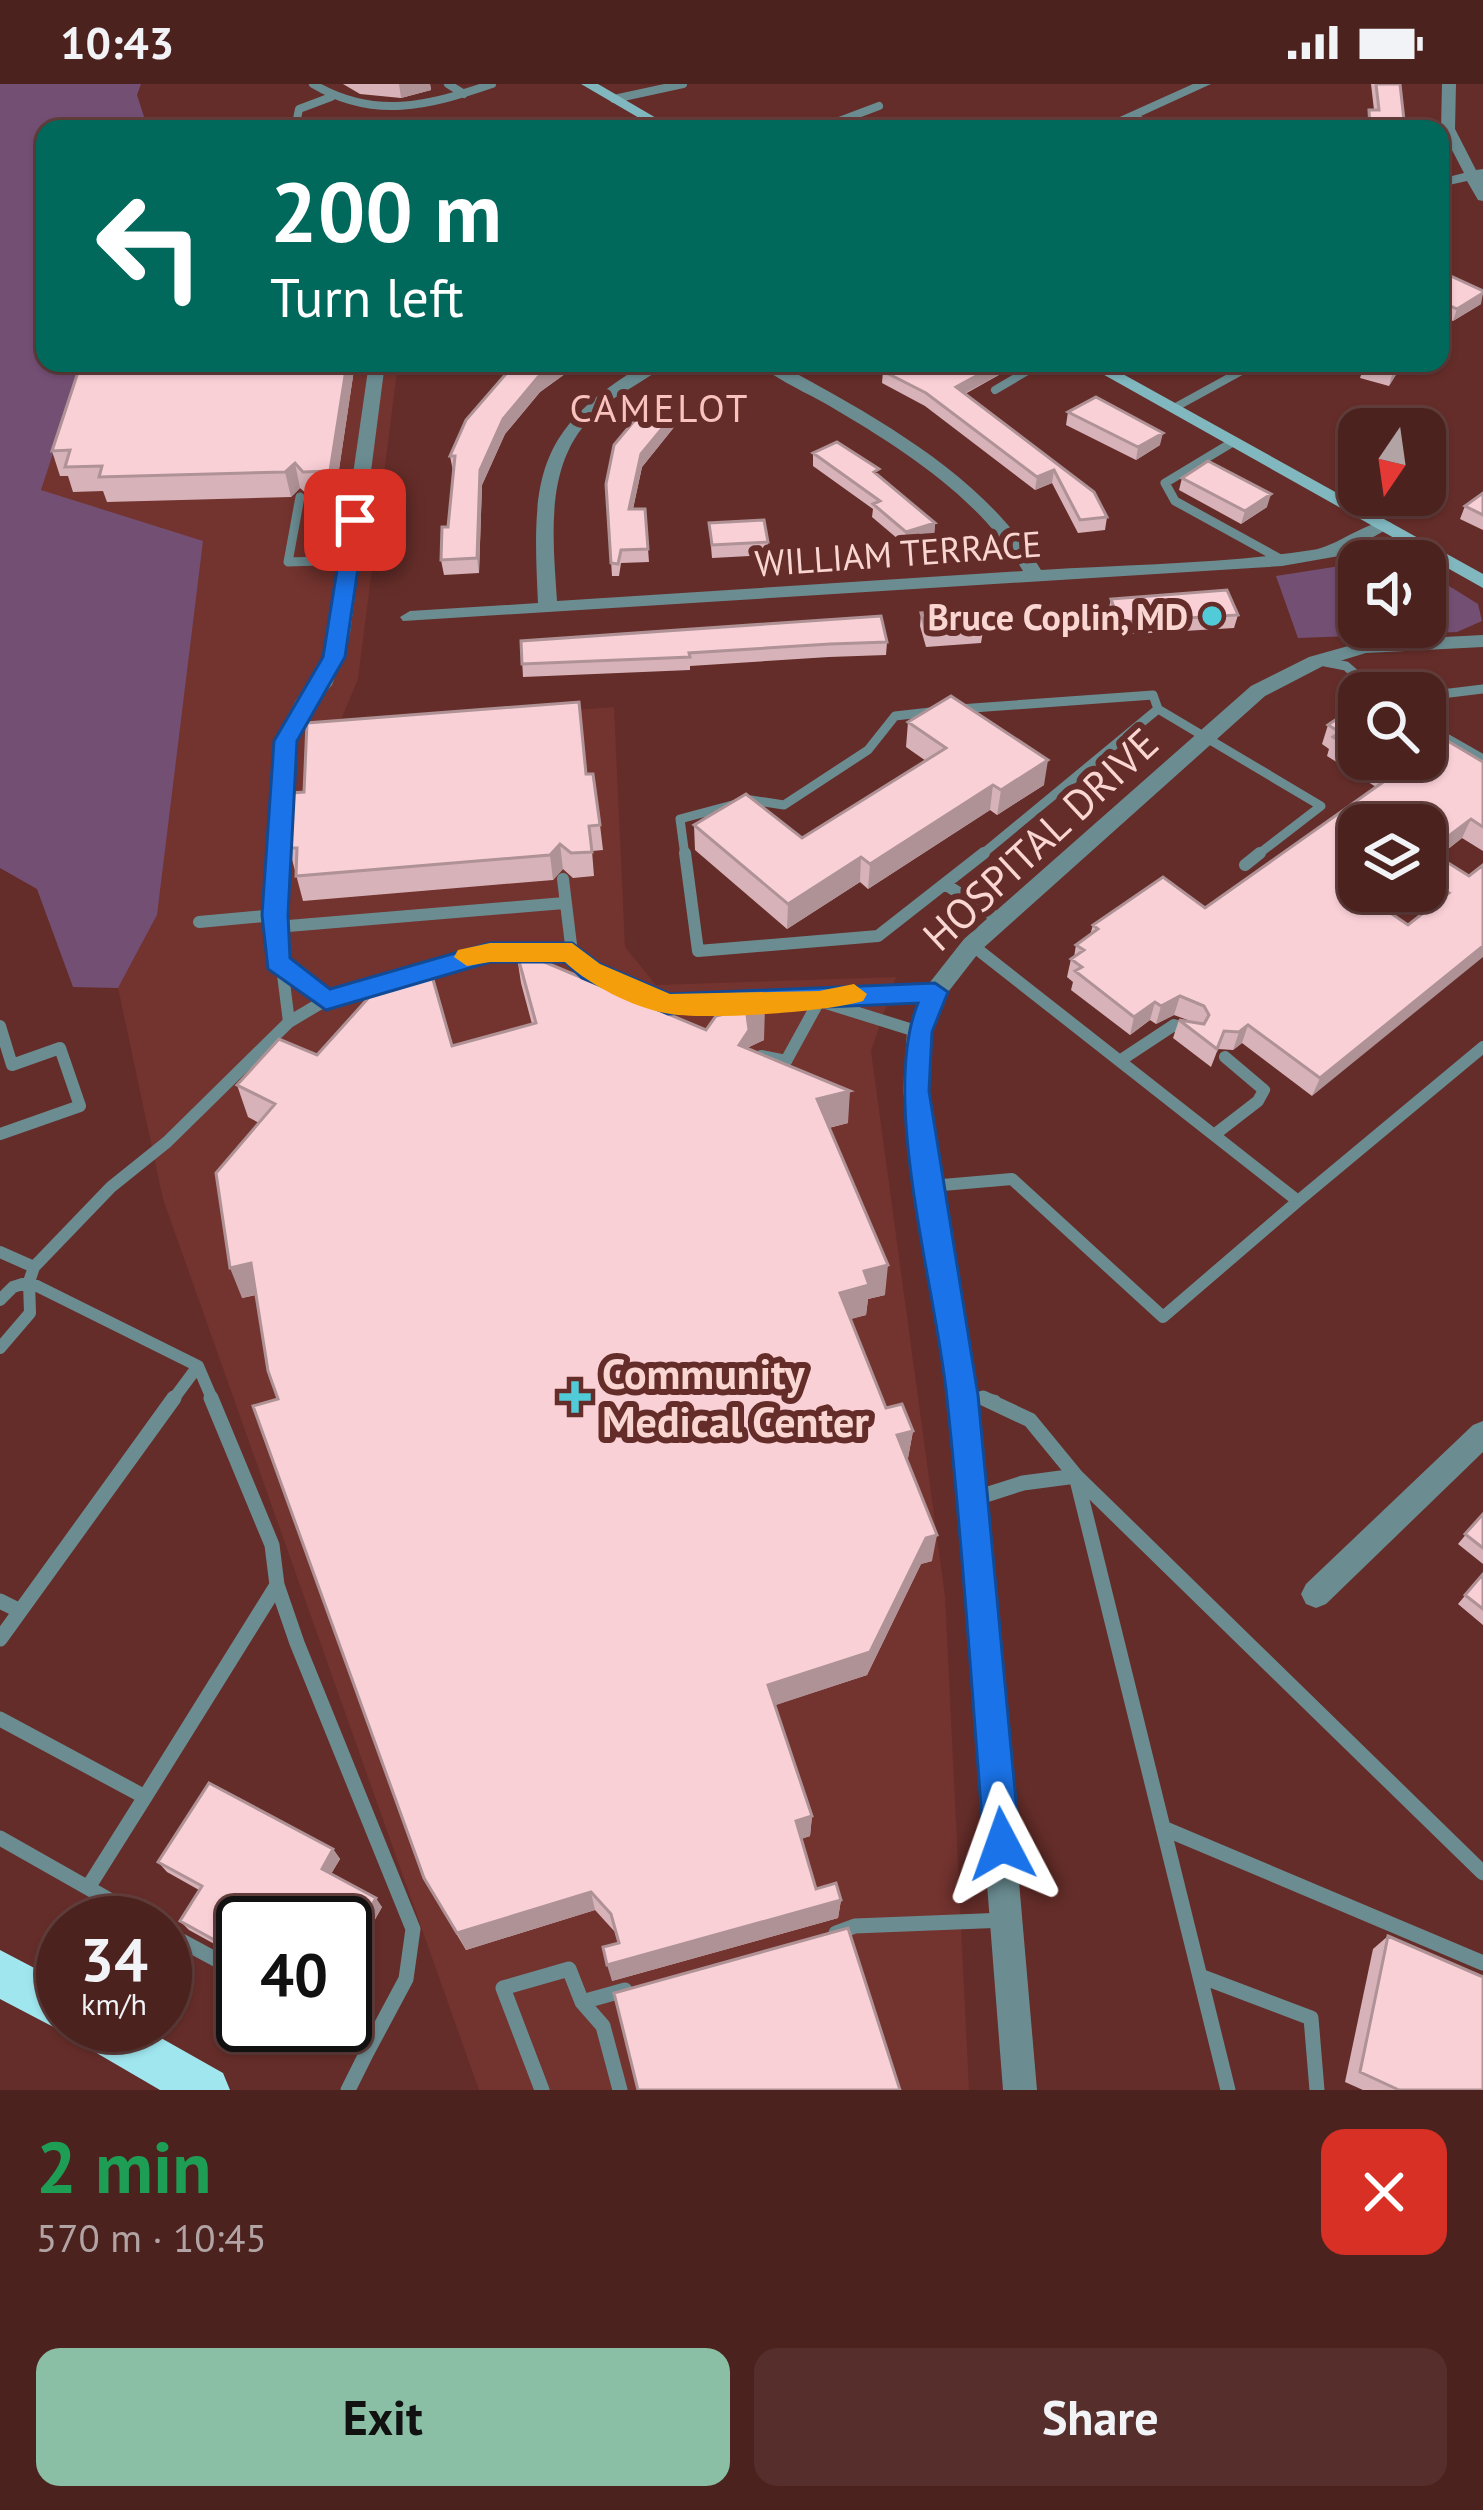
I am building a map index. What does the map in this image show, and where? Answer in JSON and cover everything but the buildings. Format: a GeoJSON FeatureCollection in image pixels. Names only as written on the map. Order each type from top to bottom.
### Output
{"type":"FeatureCollection","features":[{"type":"Feature","properties":{"kind":"highway"},"geometry":{"type":"LineString","coordinates":[[0,1973],[36,1994]]}},
{"type":"Feature","properties":{"kind":"highway"},"geometry":{"type":"LineString","coordinates":[[139,2052],[206,2090]]}},
{"type":"Feature","properties":{"kind":"main road"},"geometry":{"type":"LineString","coordinates":[[588,84],[652,120]]}},
{"type":"Feature","properties":{"kind":"main road"},"geometry":{"type":"LineString","coordinates":[[1108,372],[1338,501]]}},
{"type":"Feature","properties":{"kind":"main road"},"geometry":{"type":"LineString","coordinates":[[1365,516],[1483,582]]}},
{"type":"Feature","properties":{"kind":"street"},"geometry":{"type":"LineString","coordinates":[[1121,120],[1204,84]]}},
{"type":"Feature","properties":{"kind":"street"},"geometry":{"type":"LineString","coordinates":[[1448,120],[1449,84]]}},
{"type":"Feature","properties":{"kind":"street"},"geometry":{"type":"LineString","coordinates":[[1130,116],[1139,120]]}},
{"type":"Feature","properties":{"kind":"street"},"geometry":{"type":"LineString","coordinates":[[1449,131],[1478,175],[1483,197]]}},
{"type":"Feature","properties":{"kind":"street"},"geometry":{"type":"LineString","coordinates":[[286,741],[334,657],[376,372]]}},
{"type":"Feature","properties":{"kind":"street"},"geometry":{"type":"LineString","coordinates":[[548,608],[542,505],[550,466],[596,403],[645,372]]}},
{"type":"Feature","properties":{"kind":"street"},"geometry":{"type":"LineString","coordinates":[[780,372],[883,433],[993,517],[1017,542],[1036,578]]}},
{"type":"Feature","properties":{"kind":"street","name":"WILLIAM TERRACE"},"geometry":{"type":"LineString","coordinates":[[410,617],[1282,560],[1333,552],[1384,526]]}},
{"type":"Feature","properties":{"kind":"street","name":"HOSPITAL DRIVE"},"geometry":{"type":"LineString","coordinates":[[1020,2090],[963,1395],[915,1091],[919,1032],[935,992],[972,945],[1258,691],[1313,660],[1347,648],[1483,641]]}},
{"type":"Feature","properties":{"kind":"street"},"geometry":{"type":"LineString","coordinates":[[1316,1594],[1483,1434]]}},
{"type":"Feature","properties":{"kind":"lane"},"geometry":{"type":"LineString","coordinates":[[313,84],[331,97],[389,112],[424,108],[492,84]]}},
{"type":"Feature","properties":{"kind":"lane"},"geometry":{"type":"LineString","coordinates":[[448,84],[464,94]]}},
{"type":"Feature","properties":{"kind":"lane"},"geometry":{"type":"LineString","coordinates":[[614,99],[683,84]]}},
{"type":"Feature","properties":{"kind":"lane"},"geometry":{"type":"LineString","coordinates":[[297,120],[299,109],[331,97]]}},
{"type":"Feature","properties":{"kind":"lane"},"geometry":{"type":"LineString","coordinates":[[842,120],[879,106]]}},
{"type":"Feature","properties":{"kind":"lane"},"geometry":{"type":"LineString","coordinates":[[995,390],[1026,372]]}},
{"type":"Feature","properties":{"kind":"lane"},"geometry":{"type":"LineString","coordinates":[[1174,408],[1240,372]]}},
{"type":"Feature","properties":{"kind":"lane"},"geometry":{"type":"LineString","coordinates":[[1233,442],[1165,483],[1175,501],[1282,560]]}},
{"type":"Feature","properties":{"kind":"lane"},"geometry":{"type":"LineString","coordinates":[[300,497],[288,562],[350,560]]}},
{"type":"Feature","properties":{"kind":"lane"},"geometry":{"type":"LineString","coordinates":[[1313,660],[1346,666],[1353,672]]}},
{"type":"Feature","properties":{"kind":"lane"},"geometry":{"type":"LineString","coordinates":[[1446,693],[1483,689]]}},
{"type":"Feature","properties":{"kind":"lane"},"geometry":{"type":"LineString","coordinates":[[1158,709],[1072,785],[878,936],[698,951],[680,819],[751,800],[784,806],[868,750],[896,716],[1153,695],[1158,709],[1321,806],[1245,865]]}},
{"type":"Feature","properties":{"kind":"lane"},"geometry":{"type":"LineString","coordinates":[[1446,738],[1483,759]]}},
{"type":"Feature","properties":{"kind":"lane"},"geometry":{"type":"LineString","coordinates":[[286,741],[275,921],[277,962],[289,1022]]}},
{"type":"Feature","properties":{"kind":"lane"},"geometry":{"type":"LineString","coordinates":[[562,879],[572,952],[591,971],[668,1004],[686,1022]]}},
{"type":"Feature","properties":{"kind":"lane"},"geometry":{"type":"LineString","coordinates":[[946,884],[1000,920]]}},
{"type":"Feature","properties":{"kind":"lane"},"geometry":{"type":"LineString","coordinates":[[199,922],[564,903]]}},
{"type":"Feature","properties":{"kind":"lane"},"geometry":{"type":"LineString","coordinates":[[972,945],[1298,1201]]}},
{"type":"Feature","properties":{"kind":"lane"},"geometry":{"type":"LineString","coordinates":[[0,1300],[31,1275],[111,1186],[167,1142],[289,1022],[326,1000],[469,956],[572,952]]}},
{"type":"Feature","properties":{"kind":"lane"},"geometry":{"type":"LineString","coordinates":[[277,962],[326,1000]]}},
{"type":"Feature","properties":{"kind":"lane"},"geometry":{"type":"LineString","coordinates":[[668,1004],[819,1001],[867,992],[935,992]]}},
{"type":"Feature","properties":{"kind":"lane"},"geometry":{"type":"LineString","coordinates":[[819,1001],[919,1032]]}},
{"type":"Feature","properties":{"kind":"lane"},"geometry":{"type":"LineString","coordinates":[[755,1054],[786,1060],[815,1016],[819,1001]]}},
{"type":"Feature","properties":{"kind":"lane"},"geometry":{"type":"LineString","coordinates":[[1121,1060],[1174,1025],[1193,1034]]}},
{"type":"Feature","properties":{"kind":"lane"},"geometry":{"type":"LineString","coordinates":[[0,1026],[12,1064],[60,1048],[80,1106],[0,1135]]}},
{"type":"Feature","properties":{"kind":"lane"},"geometry":{"type":"LineString","coordinates":[[930,1186],[1012,1179],[1163,1316],[1483,1046]]}},
{"type":"Feature","properties":{"kind":"lane"},"geometry":{"type":"LineString","coordinates":[[1214,1135],[1258,1101],[1264,1090],[1225,1057]]}},
{"type":"Feature","properties":{"kind":"lane"},"geometry":{"type":"LineString","coordinates":[[0,1252],[31,1275],[198,1366],[272,1545],[278,1586],[413,1929],[406,1979],[372,2044]]}},
{"type":"Feature","properties":{"kind":"lane"},"geometry":{"type":"LineString","coordinates":[[0,1348],[30,1313],[31,1275]]}},
{"type":"Feature","properties":{"kind":"lane"},"geometry":{"type":"LineString","coordinates":[[0,1639],[198,1366]]}},
{"type":"Feature","properties":{"kind":"lane"},"geometry":{"type":"LineString","coordinates":[[963,1395],[1007,1401],[1042,1431],[1076,1476],[1483,1873]]}},
{"type":"Feature","properties":{"kind":"lane"},"geometry":{"type":"LineString","coordinates":[[972,1499],[1023,1484],[1076,1476]]}},
{"type":"Feature","properties":{"kind":"lane"},"geometry":{"type":"LineString","coordinates":[[1076,1476],[1228,2090]]}},
{"type":"Feature","properties":{"kind":"lane"},"geometry":{"type":"LineString","coordinates":[[89,1886],[278,1586]]}},
{"type":"Feature","properties":{"kind":"lane"},"geometry":{"type":"LineString","coordinates":[[0,1601],[20,1611]]}},
{"type":"Feature","properties":{"kind":"lane"},"geometry":{"type":"LineString","coordinates":[[0,1719],[145,1797]]}},
{"type":"Feature","properties":{"kind":"lane"},"geometry":{"type":"LineString","coordinates":[[1163,1828],[1483,1963]]}},
{"type":"Feature","properties":{"kind":"lane"},"geometry":{"type":"LineString","coordinates":[[0,1838],[105,1896]]}},
{"type":"Feature","properties":{"kind":"lane"},"geometry":{"type":"LineString","coordinates":[[821,1937],[856,1926],[1007,1920]]}},
{"type":"Feature","properties":{"kind":"lane"},"geometry":{"type":"LineString","coordinates":[[542,2090],[503,1988],[569,1969],[582,2002],[603,2026],[620,2090]]}},
{"type":"Feature","properties":{"kind":"lane"},"geometry":{"type":"LineString","coordinates":[[1200,1976],[1311,2018],[1317,2090]]}},
{"type":"Feature","properties":{"kind":"lane"},"geometry":{"type":"LineString","coordinates":[[582,2002],[647,1984]]}},
{"type":"Feature","properties":{"kind":"lane"},"geometry":{"type":"LineString","coordinates":[[348,2090],[368,2052]]}},
{"type":"Feature","properties":{"kind":"shaded area"},"geometry":{"type":"Polygon","coordinates":[[[0,84],[141,84],[137,95],[145,120],[36,120],[36,372],[80,372],[41,490],[203,541],[157,915],[118,988],[73,987],[37,889],[0,868],[0,84]]]}},
{"type":"Feature","properties":{"kind":"shaded area","name":"Community Medical Center"},"geometry":{"type":"Polygon","coordinates":[[[80,372],[397,372],[358,679],[338,727],[614,707],[625,947],[656,985],[896,977],[871,1051],[945,1596],[969,2090],[479,2090],[163,1199],[118,988],[157,915],[41,490],[80,372]]]}},
{"type":"Feature","properties":{"kind":"shaded area"},"geometry":{"type":"Polygon","coordinates":[[[1338,566],[1338,636],[1298,638],[1276,576],[1338,566]]]}},
{"type":"Feature","properties":{"kind":"shaded area"},"geometry":{"type":"Polygon","coordinates":[[[1446,584],[1478,604],[1482,621],[1446,632],[1446,584]]]}},
{"type":"Feature","properties":{"kind":"slow traffic"},"geometry":{"type":"LineString","coordinates":[[467,957],[490,952],[572,952],[591,971],[668,1004],[819,1001],[854,994]]}},
{"type":"Feature","properties":{"kind":"place","name":"Bruce Coplin, MD"},"geometry":{"type":"Point","coordinates":[1212,616]}},
{"type":"Feature","properties":{"kind":"place","name":"Community Medical Center"},"geometry":{"type":"Point","coordinates":[575,1397]}},
{"type":"Feature","properties":{"kind":"district","name":"CAMELOT"},"geometry":{"type":"Point","coordinates":[660,407]}},
{"type":"Feature","properties":{"kind":"route"},"geometry":{"type":"LineString","coordinates":[[355,520],[334,657],[286,741],[275,915],[277,962],[326,1000],[490,952],[572,952],[591,971],[668,1004],[819,1001],[867,992],[935,992],[919,1032],[915,1091],[963,1395],[1002,1844]]}}]}
